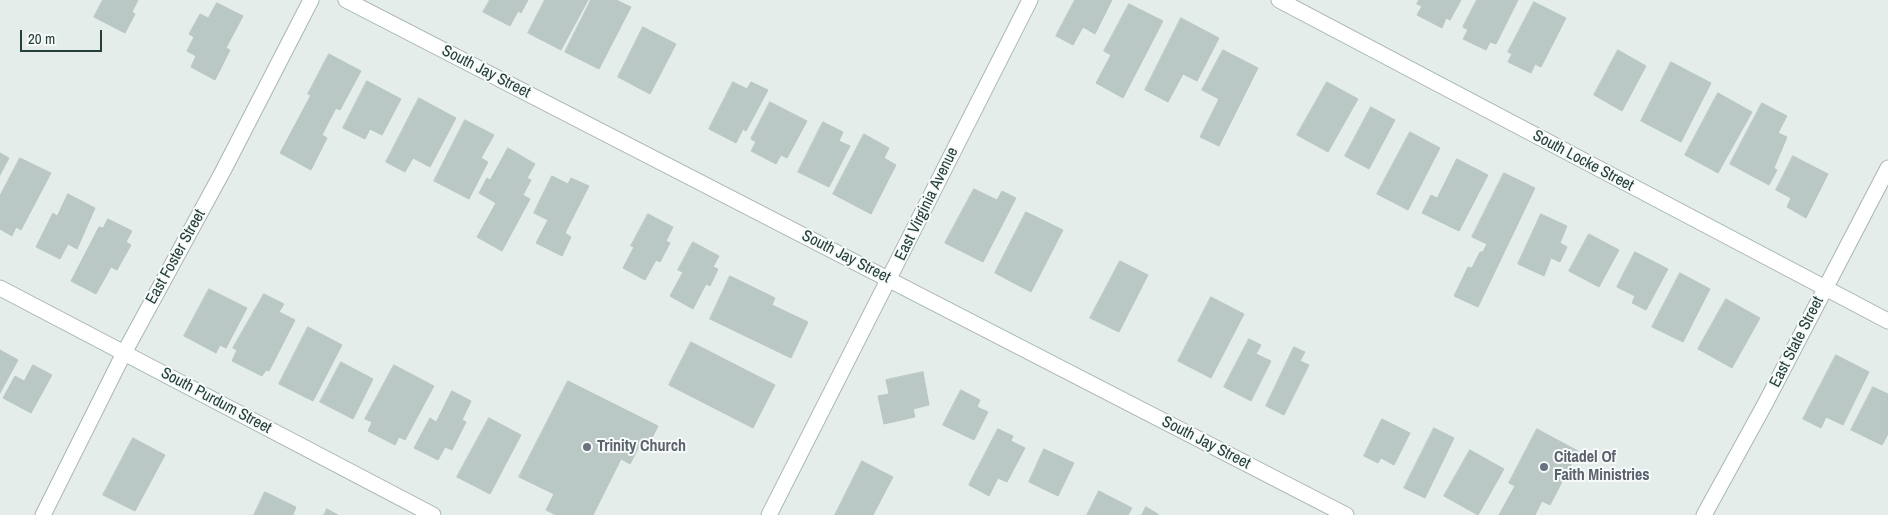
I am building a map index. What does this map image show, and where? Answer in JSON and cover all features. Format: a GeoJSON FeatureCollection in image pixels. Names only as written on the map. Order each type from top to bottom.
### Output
{"type":"FeatureCollection","features":[{"type":"Feature","properties":{"kind":"street","name":"East Foster Street"},"geometry":{"type":"LineString","coordinates":[[43,515],[124,353],[227,162],[311,0]]}},
{"type":"Feature","properties":{"kind":"street","name":"South Jay Street"},"geometry":{"type":"LineString","coordinates":[[346,0],[1346,515]]}},
{"type":"Feature","properties":{"kind":"street","name":"East Virginia Avenue"},"geometry":{"type":"LineString","coordinates":[[769,515],[890,280],[1030,0]]}},
{"type":"Feature","properties":{"kind":"street","name":"South Locke Street"},"geometry":{"type":"LineString","coordinates":[[1279,0],[1888,321]]}},
{"type":"Feature","properties":{"kind":"street","name":"East State Street"},"geometry":{"type":"LineString","coordinates":[[1704,515],[1888,168]]}},
{"type":"Feature","properties":{"kind":"street","name":"South Purdum Street"},"geometry":{"type":"LineString","coordinates":[[0,288],[433,515]]}},
{"type":"Feature","properties":{"kind":"building"},"geometry":{"type":"Polygon","coordinates":[[[103,0],[138,0],[132,12],[135,14],[125,33],[94,17],[103,0]]]}},
{"type":"Feature","properties":{"kind":"building"},"geometry":{"type":"Polygon","coordinates":[[[490,0],[528,0],[521,13],[518,11],[510,26],[483,12],[490,0]]]}},
{"type":"Feature","properties":{"kind":"building"},"geometry":{"type":"Polygon","coordinates":[[[545,0],[588,0],[561,50],[528,33],[545,0]]]}},
{"type":"Feature","properties":{"kind":"building"},"geometry":{"type":"Polygon","coordinates":[[[591,0],[616,0],[631,7],[599,69],[565,52],[591,0]]]}},
{"type":"Feature","properties":{"kind":"building"},"geometry":{"type":"Polygon","coordinates":[[[1075,0],[1112,0],[1095,34],[1083,27],[1073,45],[1056,36],[1075,0]]]}},
{"type":"Feature","properties":{"kind":"building"},"geometry":{"type":"Polygon","coordinates":[[[1419,0],[1461,0],[1450,20],[1446,18],[1442,28],[1417,15],[1422,6],[1417,4],[1419,0]]]}},
{"type":"Feature","properties":{"kind":"building"},"geometry":{"type":"Polygon","coordinates":[[[1477,0],[1518,0],[1496,44],[1490,42],[1486,50],[1463,39],[1468,30],[1463,27],[1477,0]]]}},
{"type":"Feature","properties":{"kind":"building"},"geometry":{"type":"Polygon","coordinates":[[[1534,2],[1566,18],[1541,67],[1535,64],[1531,73],[1508,62],[1512,54],[1508,52],[1534,2]]]}},
{"type":"Feature","properties":{"kind":"building"},"geometry":{"type":"Polygon","coordinates":[[[217,3],[243,16],[226,48],[230,50],[215,80],[191,67],[196,56],[187,51],[194,37],[189,34],[200,14],[208,18],[217,3]]]}},
{"type":"Feature","properties":{"kind":"building"},"geometry":{"type":"Polygon","coordinates":[[[1129,4],[1163,21],[1123,98],[1096,83],[1111,55],[1104,51],[1129,4]]]}},
{"type":"Feature","properties":{"kind":"building"},"geometry":{"type":"Polygon","coordinates":[[[1181,18],[1219,38],[1197,81],[1183,74],[1168,102],[1145,90],[1181,18]]]}},
{"type":"Feature","properties":{"kind":"building"},"geometry":{"type":"Polygon","coordinates":[[[643,27],[676,44],[650,94],[618,77],[643,27]]]}},
{"type":"Feature","properties":{"kind":"building"},"geometry":{"type":"Polygon","coordinates":[[[1223,50],[1258,68],[1219,146],[1200,137],[1219,99],[1202,90],[1223,50]]]}},
{"type":"Feature","properties":{"kind":"building"},"geometry":{"type":"Polygon","coordinates":[[[1618,50],[1646,66],[1622,111],[1594,95],[1618,50]]]}},
{"type":"Feature","properties":{"kind":"building"},"geometry":{"type":"Polygon","coordinates":[[[329,54],[361,71],[340,110],[336,108],[322,135],[327,138],[311,170],[280,153],[311,95],[308,94],[329,54]]]}},
{"type":"Feature","properties":{"kind":"building"},"geometry":{"type":"Polygon","coordinates":[[[1671,62],[1711,83],[1681,142],[1641,121],[1671,62]]]}},
{"type":"Feature","properties":{"kind":"building"},"geometry":{"type":"Polygon","coordinates":[[[367,81],[401,99],[382,135],[370,129],[365,139],[343,128],[367,81]]]}},
{"type":"Feature","properties":{"kind":"building"},"geometry":{"type":"Polygon","coordinates":[[[733,82],[747,89],[751,82],[768,90],[746,131],[743,129],[736,143],[709,129],[733,82]]]}},
{"type":"Feature","properties":{"kind":"building"},"geometry":{"type":"Polygon","coordinates":[[[1327,82],[1358,99],[1328,152],[1297,135],[1327,82]]]}},
{"type":"Feature","properties":{"kind":"building"},"geometry":{"type":"Polygon","coordinates":[[[1718,93],[1752,112],[1718,173],[1685,155],[1718,93]]]}},
{"type":"Feature","properties":{"kind":"building"},"geometry":{"type":"Polygon","coordinates":[[[419,98],[456,118],[430,167],[413,158],[405,172],[386,162],[419,98]]]}},
{"type":"Feature","properties":{"kind":"building"},"geometry":{"type":"Polygon","coordinates":[[[770,102],[807,121],[787,158],[781,155],[776,164],[751,151],[756,142],[751,139],[770,102]]]}},
{"type":"Feature","properties":{"kind":"building"},"geometry":{"type":"Polygon","coordinates":[[[1762,103],[1787,116],[1778,133],[1787,137],[1774,168],[1777,170],[1769,185],[1730,164],[1762,103]]]}},
{"type":"Feature","properties":{"kind":"building"},"geometry":{"type":"Polygon","coordinates":[[[1371,107],[1395,120],[1369,169],[1345,156],[1371,107]]]}},
{"type":"Feature","properties":{"kind":"building"},"geometry":{"type":"Polygon","coordinates":[[[465,120],[494,135],[481,158],[488,162],[469,199],[434,181],[465,120]]]}},
{"type":"Feature","properties":{"kind":"building"},"geometry":{"type":"Polygon","coordinates":[[[823,122],[843,132],[839,141],[850,146],[829,187],[798,172],[823,122]]]}},
{"type":"Feature","properties":{"kind":"building"},"geometry":{"type":"Polygon","coordinates":[[[1410,132],[1440,148],[1408,210],[1377,194],[1410,132]]]}},
{"type":"Feature","properties":{"kind":"building"},"geometry":{"type":"Polygon","coordinates":[[[864,134],[889,148],[884,158],[896,165],[871,214],[833,194],[864,134]]]}},
{"type":"Feature","properties":{"kind":"building"},"geometry":{"type":"Polygon","coordinates":[[[508,148],[535,164],[527,178],[531,180],[523,195],[530,199],[502,251],[477,237],[496,203],[479,193],[487,178],[490,180],[508,148]]]}},
{"type":"Feature","properties":{"kind":"building"},"geometry":{"type":"Polygon","coordinates":[[[0,153],[9,158],[0,175],[0,153]]]}},
{"type":"Feature","properties":{"kind":"building"},"geometry":{"type":"Polygon","coordinates":[[[1793,156],[1828,174],[1806,218],[1787,207],[1791,198],[1776,190],[1793,156]]]}},
{"type":"Feature","properties":{"kind":"building"},"geometry":{"type":"Polygon","coordinates":[[[20,158],[51,173],[21,230],[16,227],[12,236],[0,229],[0,196],[20,158]]]}},
{"type":"Feature","properties":{"kind":"building"},"geometry":{"type":"Polygon","coordinates":[[[1457,159],[1488,175],[1459,231],[1422,213],[1431,195],[1437,198],[1457,159]]]}},
{"type":"Feature","properties":{"kind":"building"},"geometry":{"type":"Polygon","coordinates":[[[1504,173],[1535,188],[1478,307],[1454,296],[1468,267],[1472,268],[1480,252],[1483,252],[1487,244],[1472,237],[1504,173]]]}},
{"type":"Feature","properties":{"kind":"building"},"geometry":{"type":"Polygon","coordinates":[[[552,176],[568,184],[571,178],[589,186],[565,233],[571,237],[562,256],[536,243],[548,220],[534,213],[552,176]]]}},
{"type":"Feature","properties":{"kind":"building"},"geometry":{"type":"Polygon","coordinates":[[[974,189],[997,200],[1002,191],[1016,198],[983,262],[945,243],[974,189]]]}},
{"type":"Feature","properties":{"kind":"building"},"geometry":{"type":"Polygon","coordinates":[[[68,194],[95,208],[77,249],[68,244],[60,259],[36,247],[53,213],[57,216],[68,194]]]}},
{"type":"Feature","properties":{"kind":"building"},"geometry":{"type":"Polygon","coordinates":[[[1026,212],[1063,230],[1031,292],[995,273],[1026,212]]]}},
{"type":"Feature","properties":{"kind":"building"},"geometry":{"type":"Polygon","coordinates":[[[648,214],[673,227],[666,241],[670,243],[660,262],[656,260],[645,280],[623,268],[634,247],[631,246],[648,214]]]}},
{"type":"Feature","properties":{"kind":"building"},"geometry":{"type":"Polygon","coordinates":[[[1541,214],[1567,226],[1560,243],[1567,247],[1560,262],[1551,258],[1544,276],[1518,264],[1541,214]]]}},
{"type":"Feature","properties":{"kind":"building"},"geometry":{"type":"Polygon","coordinates":[[[108,219],[132,231],[126,242],[131,245],[117,270],[111,267],[96,294],[71,281],[99,227],[103,228],[108,219]]]}},
{"type":"Feature","properties":{"kind":"building"},"geometry":{"type":"Polygon","coordinates":[[[1589,234],[1619,250],[1599,287],[1569,271],[1589,234]]]}},
{"type":"Feature","properties":{"kind":"building"},"geometry":{"type":"Polygon","coordinates":[[[693,242],[719,256],[713,267],[718,269],[710,286],[706,284],[693,309],[670,296],[683,272],[678,270],[693,242]]]}},
{"type":"Feature","properties":{"kind":"building"},"geometry":{"type":"Polygon","coordinates":[[[1635,252],[1668,269],[1646,310],[1632,303],[1635,296],[1617,287],[1635,252]]]}},
{"type":"Feature","properties":{"kind":"building"},"geometry":{"type":"Polygon","coordinates":[[[1120,261],[1148,275],[1119,332],[1090,318],[1120,261]]]}},
{"type":"Feature","properties":{"kind":"building"},"geometry":{"type":"Polygon","coordinates":[[[1680,273],[1710,289],[1683,342],[1652,327],[1680,273]]]}},
{"type":"Feature","properties":{"kind":"building"},"geometry":{"type":"Polygon","coordinates":[[[730,276],[775,298],[772,305],[808,322],[791,358],[710,319],[730,276]]]}},
{"type":"Feature","properties":{"kind":"building"},"geometry":{"type":"Polygon","coordinates":[[[209,289],[247,308],[226,348],[220,345],[216,353],[184,336],[209,289]]]}},
{"type":"Feature","properties":{"kind":"building"},"geometry":{"type":"Polygon","coordinates":[[[264,294],[284,304],[279,312],[295,320],[269,371],[266,370],[262,376],[232,361],[237,350],[233,348],[264,294]]]}},
{"type":"Feature","properties":{"kind":"building"},"geometry":{"type":"Polygon","coordinates":[[[1211,297],[1244,314],[1211,378],[1178,361],[1211,297]]]}},
{"type":"Feature","properties":{"kind":"building"},"geometry":{"type":"Polygon","coordinates":[[[1726,299],[1760,318],[1732,368],[1698,349],[1726,299]]]}},
{"type":"Feature","properties":{"kind":"building"},"geometry":{"type":"Polygon","coordinates":[[[308,327],[342,345],[313,401],[279,384],[308,327]]]}},
{"type":"Feature","properties":{"kind":"building"},"geometry":{"type":"Polygon","coordinates":[[[1249,339],[1261,345],[1256,354],[1271,361],[1251,401],[1224,387],[1249,339]]]}},
{"type":"Feature","properties":{"kind":"building"},"geometry":{"type":"Polygon","coordinates":[[[691,342],[775,385],[753,428],[669,385],[691,342]]]}},
{"type":"Feature","properties":{"kind":"building"},"geometry":{"type":"Polygon","coordinates":[[[1294,347],[1305,352],[1300,361],[1309,365],[1284,415],[1266,406],[1294,347]]]}},
{"type":"Feature","properties":{"kind":"building"},"geometry":{"type":"Polygon","coordinates":[[[0,350],[18,360],[0,393],[0,350]]]}},
{"type":"Feature","properties":{"kind":"building"},"geometry":{"type":"Polygon","coordinates":[[[1836,355],[1869,372],[1843,425],[1826,417],[1821,428],[1803,419],[1836,355]]]}},
{"type":"Feature","properties":{"kind":"building"},"geometry":{"type":"Polygon","coordinates":[[[341,362],[373,379],[353,419],[320,402],[341,362]]]}},
{"type":"Feature","properties":{"kind":"building"},"geometry":{"type":"Polygon","coordinates":[[[33,365],[52,375],[31,413],[3,398],[15,376],[24,381],[33,365]]]}},
{"type":"Feature","properties":{"kind":"building"},"geometry":{"type":"Polygon","coordinates":[[[394,365],[434,386],[405,440],[399,437],[395,445],[368,431],[372,422],[365,419],[394,365]]]}},
{"type":"Feature","properties":{"kind":"building"},"geometry":{"type":"Polygon","coordinates":[[[923,372],[929,405],[913,409],[915,417],[884,424],[878,396],[889,394],[886,380],[923,372]]]}},
{"type":"Feature","properties":{"kind":"building","name":"Trinity Church"},"geometry":{"type":"Polygon","coordinates":[[[568,381],[658,426],[647,448],[640,445],[630,464],[621,459],[593,515],[556,515],[546,510],[554,494],[519,477],[568,381]]]}},
{"type":"Feature","properties":{"kind":"building"},"geometry":{"type":"Polygon","coordinates":[[[1873,387],[1888,394],[1888,434],[1882,445],[1851,430],[1873,387]]]}},
{"type":"Feature","properties":{"kind":"building"},"geometry":{"type":"Polygon","coordinates":[[[961,390],[980,400],[977,407],[988,412],[974,440],[943,425],[961,390]]]}},
{"type":"Feature","properties":{"kind":"building"},"geometry":{"type":"Polygon","coordinates":[[[452,391],[471,401],[462,420],[466,422],[452,450],[445,447],[438,460],[414,448],[430,418],[436,422],[452,391]]]}},
{"type":"Feature","properties":{"kind":"building"},"geometry":{"type":"Polygon","coordinates":[[[489,418],[521,435],[490,494],[457,477],[489,418]]]}},
{"type":"Feature","properties":{"kind":"building"},"geometry":{"type":"Polygon","coordinates":[[[1382,419],[1410,433],[1394,465],[1381,458],[1378,463],[1364,456],[1382,419]]]}},
{"type":"Feature","properties":{"kind":"building"},"geometry":{"type":"Polygon","coordinates":[[[1434,428],[1454,438],[1425,498],[1404,488],[1434,428]]]}},
{"type":"Feature","properties":{"kind":"building"},"geometry":{"type":"Polygon","coordinates":[[[998,429],[1013,436],[1011,441],[1025,448],[1007,482],[998,478],[989,496],[969,485],[998,429]]]}},
{"type":"Feature","properties":{"kind":"building","name":"Citadel Of Faith Ministries"},"geometry":{"type":"Polygon","coordinates":[[[1537,429],[1578,451],[1550,505],[1542,501],[1535,515],[1499,515],[1515,486],[1509,483],[1537,429]]]}},
{"type":"Feature","properties":{"kind":"building"},"geometry":{"type":"Polygon","coordinates":[[[133,438],[165,455],[135,511],[103,495],[133,438]]]}},
{"type":"Feature","properties":{"kind":"building"},"geometry":{"type":"Polygon","coordinates":[[[1044,449],[1074,463],[1058,496],[1029,482],[1044,449]]]}},
{"type":"Feature","properties":{"kind":"building"},"geometry":{"type":"Polygon","coordinates":[[[1470,450],[1504,469],[1478,515],[1444,496],[1470,450]]]}},
{"type":"Feature","properties":{"kind":"building"},"geometry":{"type":"Polygon","coordinates":[[[862,461],[893,477],[873,515],[835,515],[862,461]]]}},
{"type":"Feature","properties":{"kind":"building"},"geometry":{"type":"Polygon","coordinates":[[[1099,491],[1132,508],[1128,515],[1087,515],[1099,491]]]}},
{"type":"Feature","properties":{"kind":"building"},"geometry":{"type":"Polygon","coordinates":[[[265,492],[296,507],[293,515],[254,515],[265,492]]]}},
{"type":"Feature","properties":{"kind":"building"},"geometry":{"type":"Polygon","coordinates":[[[1146,507],[1158,514],[1158,515],[1142,515],[1146,507]]]}},
{"type":"Feature","properties":{"kind":"building"},"geometry":{"type":"Polygon","coordinates":[[[327,509],[338,515],[324,515],[327,509]]]}},
{"type":"Feature","properties":{"kind":"place","name":"Trinity Church"},"geometry":{"type":"Point","coordinates":[587,447]}},
{"type":"Feature","properties":{"kind":"place","name":"Citadel Of Faith Ministries"},"geometry":{"type":"Point","coordinates":[1544,467]}}]}
